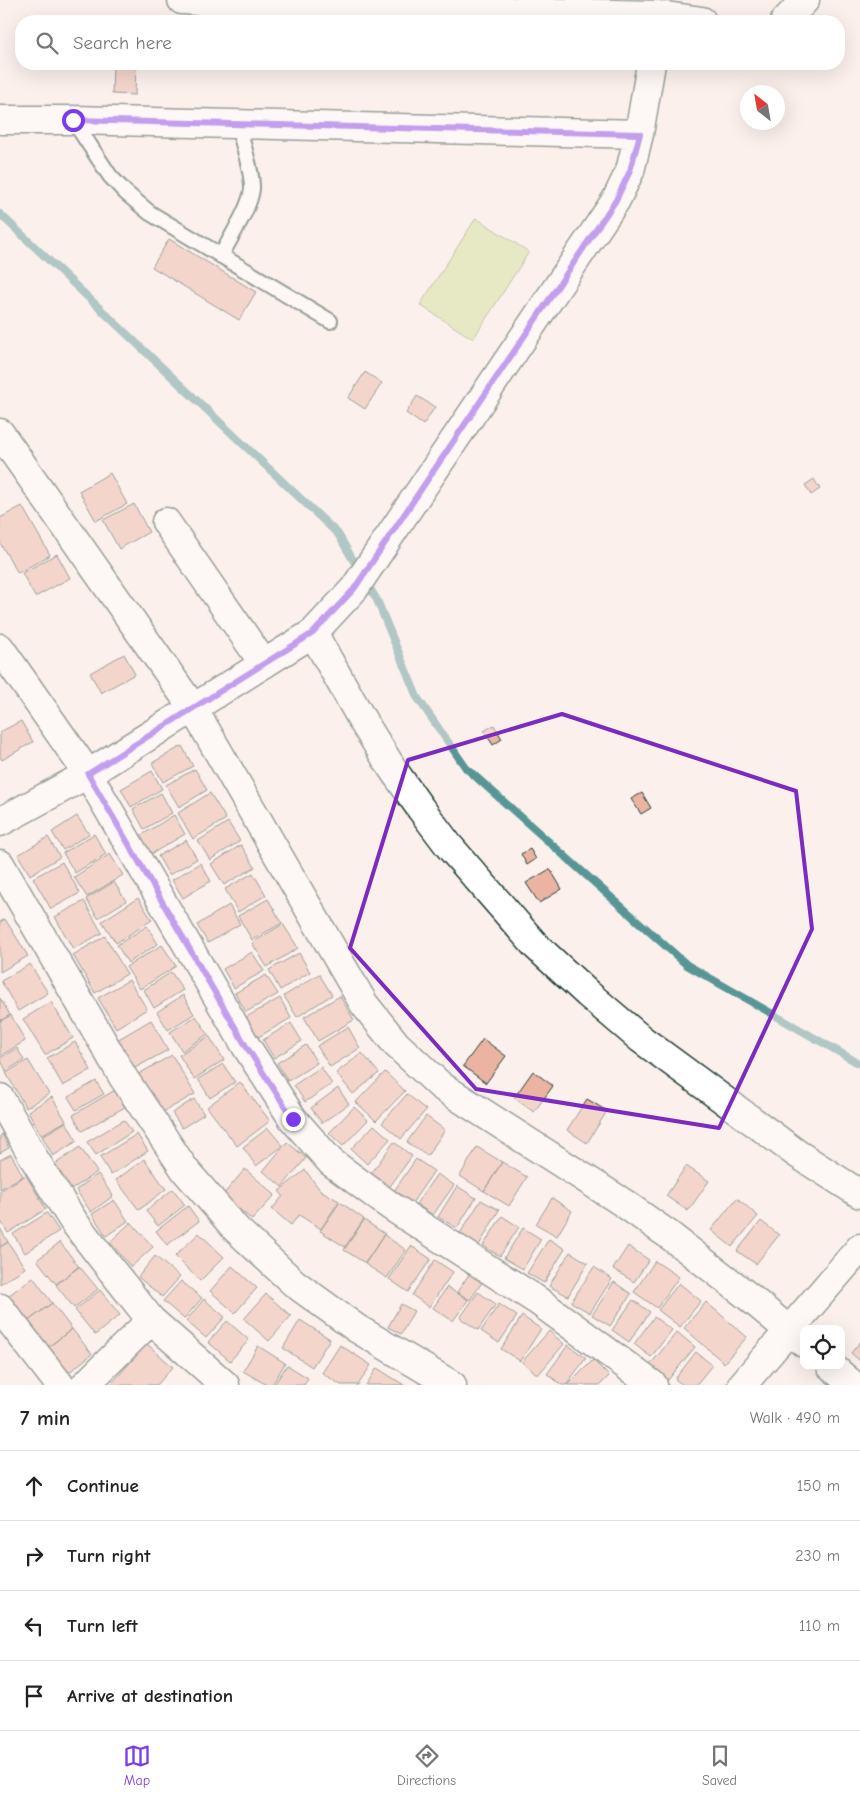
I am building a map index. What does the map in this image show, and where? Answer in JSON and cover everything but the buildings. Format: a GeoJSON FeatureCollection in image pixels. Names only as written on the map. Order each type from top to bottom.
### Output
{"type":"FeatureCollection","features":[{"type":"Feature","properties":{"kind":"street"},"geometry":{"type":"LineString","coordinates":[[182,0],[440,5],[660,12],[674,15]]}},
{"type":"Feature","properties":{"kind":"street"},"geometry":{"type":"LineString","coordinates":[[790,15],[804,0]]}},
{"type":"Feature","properties":{"kind":"street"},"geometry":{"type":"LineString","coordinates":[[0,822],[88,774],[313,633],[354,589],[616,200],[630,171],[640,134],[650,70]]}},
{"type":"Feature","properties":{"kind":"street"},"geometry":{"type":"LineString","coordinates":[[0,120],[73,120],[640,134]]}},
{"type":"Feature","properties":{"kind":"street"},"geometry":{"type":"LineString","coordinates":[[0,433],[193,708],[364,1004],[396,1044],[441,1086],[638,1213],[727,1280],[796,1337]]}},
{"type":"Feature","properties":{"kind":"street"},"geometry":{"type":"LineString","coordinates":[[166,522],[264,664]]}},
{"type":"Feature","properties":{"kind":"street"},"geometry":{"type":"LineString","coordinates":[[313,633],[364,723],[392,768],[421,809],[450,846],[536,946],[588,994],[642,1039],[796,1154],[860,1194]]}},
{"type":"Feature","properties":{"kind":"street"},"geometry":{"type":"LineString","coordinates":[[0,648],[88,774],[246,1046],[293,1119],[331,1162],[392,1207],[538,1302],[653,1385]]}},
{"type":"Feature","properties":{"kind":"street"},"geometry":{"type":"LineString","coordinates":[[0,864],[122,1077],[184,1170],[236,1229],[294,1283],[356,1328],[452,1385]]}},
{"type":"Feature","properties":{"kind":"street"},"geometry":{"type":"LineString","coordinates":[[0,1098],[35,1160],[74,1222],[151,1320],[225,1385]]}},
{"type":"Feature","properties":{"kind":"street"},"geometry":{"type":"LineString","coordinates":[[742,1385],[796,1337],[860,1248]]}},
{"type":"Feature","properties":{"kind":"street"},"geometry":{"type":"LineString","coordinates":[[0,1308],[60,1385]]}},
{"type":"Feature","properties":{"kind":"street"},"geometry":{"type":"LineString","coordinates":[[85,1385],[151,1320]]}},
{"type":"Feature","properties":{"kind":"street"},"geometry":{"type":"LineString","coordinates":[[836,1370],[853,1385]]}},
{"type":"Feature","properties":{"kind":"lane"},"geometry":{"type":"LineString","coordinates":[[73,120],[110,176],[126,193],[150,213],[330,321]]}},
{"type":"Feature","properties":{"kind":"lane"},"geometry":{"type":"LineString","coordinates":[[221,256],[249,202],[252,188],[238,125]]}},
{"type":"Feature","properties":{"kind":"highlighted area"},"geometry":{"type":"Polygon","coordinates":[[[562,714],[796,791],[812,929],[719,1128],[476,1089],[350,948],[408,760],[562,714]]]}},
{"type":"Feature","properties":{"kind":"green space"},"geometry":{"type":"Polygon","coordinates":[[[476,218],[529,252],[473,339],[420,305],[476,218]]]}},
{"type":"Feature","properties":{"kind":"waterway"},"geometry":{"type":"LineString","coordinates":[[0,214],[338,534],[360,572]]}},
{"type":"Feature","properties":{"kind":"waterway"},"geometry":{"type":"LineString","coordinates":[[366,582],[377,600],[417,697],[466,768],[687,965],[860,1064]]}},
{"type":"Feature","properties":{"kind":"route"},"geometry":{"type":"LineString","coordinates":[[73,120],[640,134],[630,171],[616,200],[354,589],[313,633],[88,774],[246,1046],[293,1119]]}}]}
